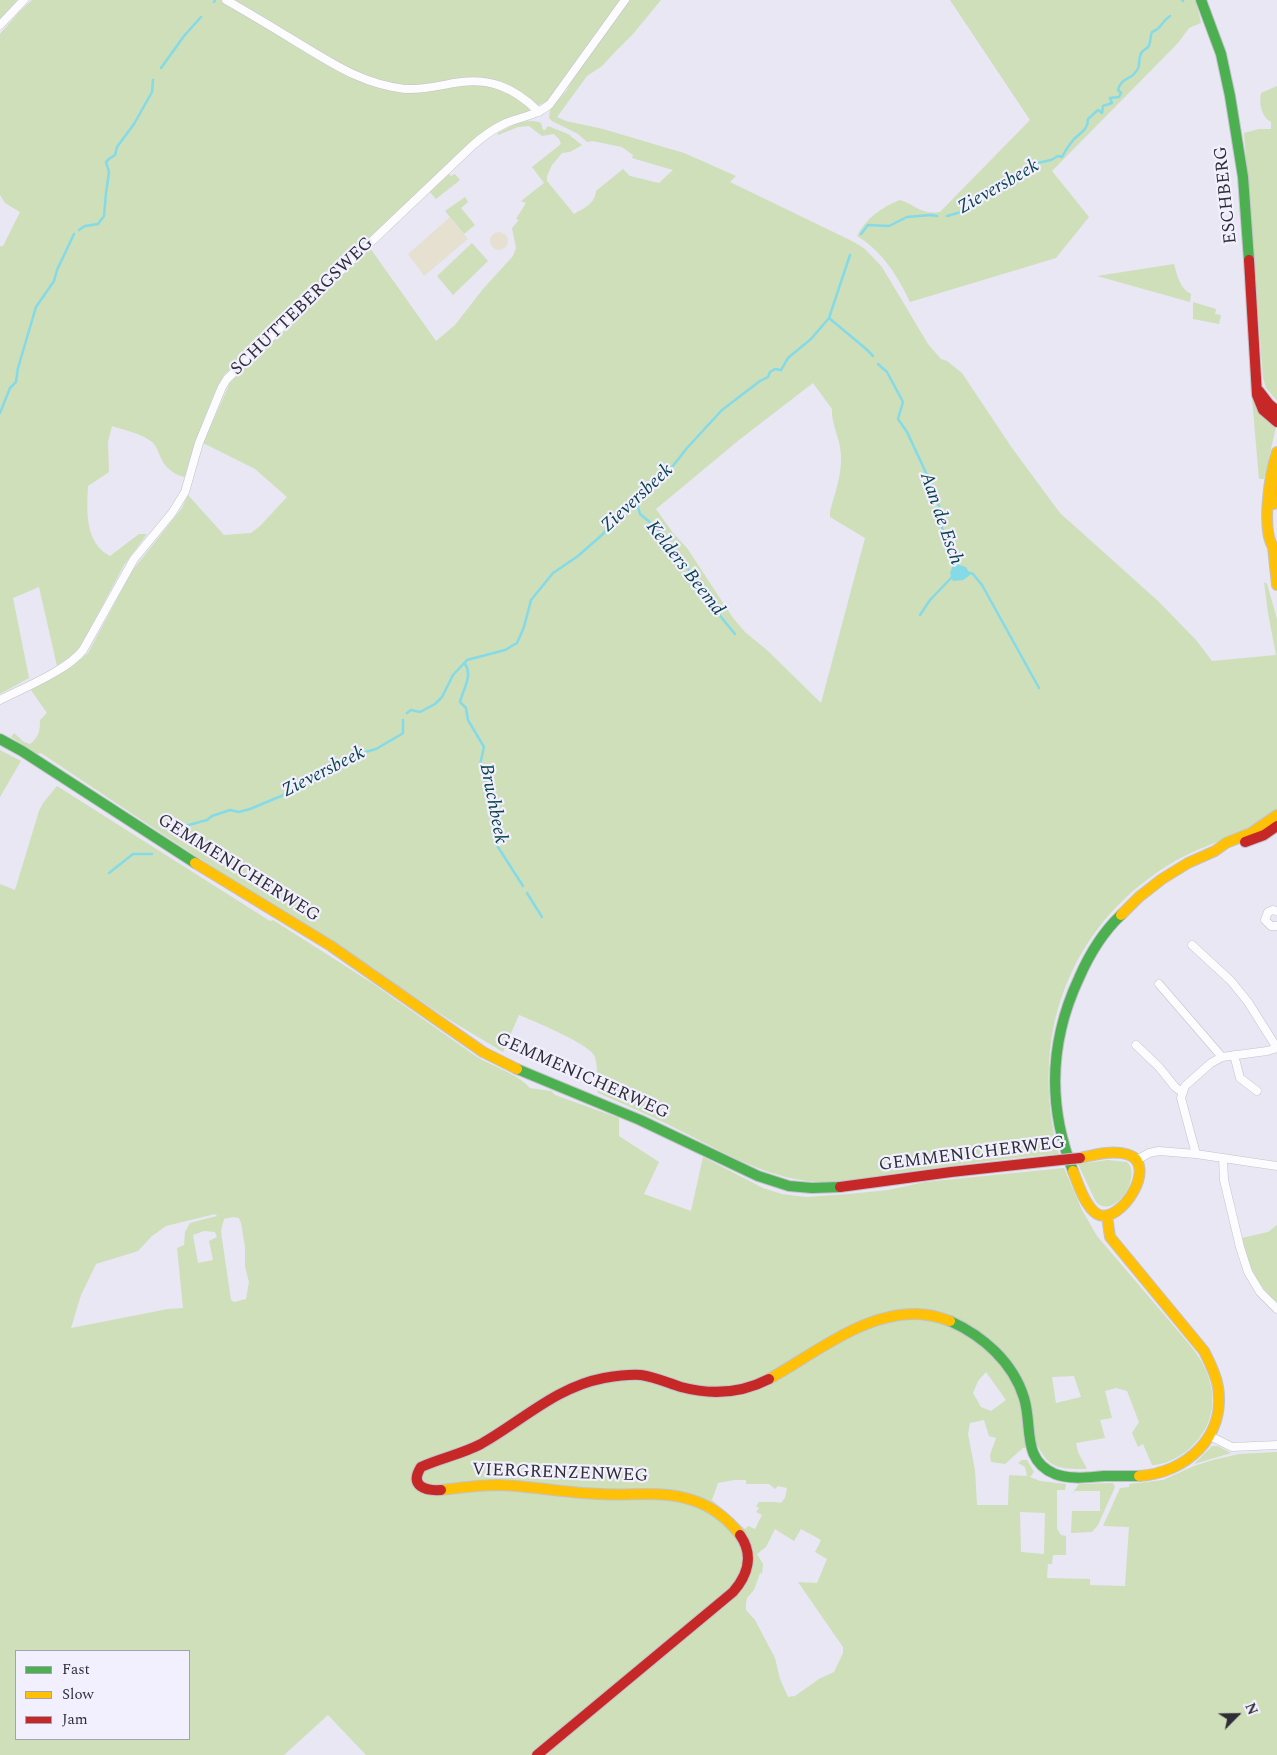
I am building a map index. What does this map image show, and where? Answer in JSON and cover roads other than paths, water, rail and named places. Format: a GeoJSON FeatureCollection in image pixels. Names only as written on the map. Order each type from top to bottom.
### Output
{"type":"FeatureCollection","features":[{"type":"Feature","properties":{"kind":"street"},"geometry":{"type":"LineString","coordinates":[[0,25],[24,0]]}},
{"type":"Feature","properties":{"kind":"street"},"geometry":{"type":"LineString","coordinates":[[226,0],[341,69],[365,80],[408,89],[470,81],[487,82],[514,92],[540,112]]}},
{"type":"Feature","properties":{"kind":"street","name":"SCHUTTEBERGSWEG"},"geometry":{"type":"LineString","coordinates":[[0,700],[64,666],[83,650],[134,559],[172,513],[185,492],[199,444],[227,379],[472,146],[492,130],[540,112],[550,104],[625,0]]}},
{"type":"Feature","properties":{"kind":"street","name":"ESCHBERG"},"geometry":{"type":"LineString","coordinates":[[1201,0],[1221,54],[1235,120],[1244,177],[1257,395],[1261,407],[1268,416],[1277,422]]}},
{"type":"Feature","properties":{"kind":"street"},"geometry":{"type":"LineString","coordinates":[[1258,391],[1277,411]]}},
{"type":"Feature","properties":{"kind":"street"},"geometry":{"type":"LineString","coordinates":[[1277,452],[1270,474],[1268,497],[1270,542],[1273,548],[1277,585]]}},
{"type":"Feature","properties":{"kind":"street"},"geometry":{"type":"LineString","coordinates":[[1273,548],[1275,542],[1274,503],[1277,478]]}},
{"type":"Feature","properties":{"kind":"street","name":"GEMMENICHERWEG"},"geometry":{"type":"LineString","coordinates":[[0,739],[22,751],[189,859],[331,946],[483,1052],[522,1071],[640,1120],[758,1176],[789,1186],[833,1188],[951,1172],[1080,1158],[1124,1154],[1132,1156],[1137,1160]]}},
{"type":"Feature","properties":{"kind":"street"},"geometry":{"type":"LineString","coordinates":[[1221,849],[1224,845],[1260,828],[1277,815]]}},
{"type":"Feature","properties":{"kind":"street"},"geometry":{"type":"LineString","coordinates":[[1277,826],[1254,839],[1195,859],[1165,876],[1121,913],[1090,954],[1076,982],[1063,1016],[1054,1068],[1055,1095],[1060,1128],[1070,1165],[1084,1197],[1096,1214],[1107,1216],[1120,1210],[1132,1193],[1139,1174],[1140,1168],[1137,1160],[1154,1151],[1196,1154],[1277,1166]]}},
{"type":"Feature","properties":{"kind":"street"},"geometry":{"type":"LineString","coordinates":[[1277,911],[1268,912],[1265,920],[1271,926],[1277,927]]}},
{"type":"Feature","properties":{"kind":"street"},"geometry":{"type":"LineString","coordinates":[[1192,945],[1230,981],[1248,1002],[1277,1048],[1222,1057],[1194,1076],[1185,1086],[1181,1098],[1196,1154]]}},
{"type":"Feature","properties":{"kind":"street"},"geometry":{"type":"LineString","coordinates":[[1159,984],[1222,1057]]}},
{"type":"Feature","properties":{"kind":"street"},"geometry":{"type":"LineString","coordinates":[[1136,1045],[1160,1067],[1175,1087],[1182,1092]]}},
{"type":"Feature","properties":{"kind":"street"},"geometry":{"type":"LineString","coordinates":[[1234,1055],[1240,1078],[1257,1091]]}},
{"type":"Feature","properties":{"kind":"street"},"geometry":{"type":"LineString","coordinates":[[1224,1158],[1224,1180],[1248,1272],[1260,1292],[1277,1309]]}},
{"type":"Feature","properties":{"kind":"street"},"geometry":{"type":"LineString","coordinates":[[1107,1216],[1109,1234],[1112,1240],[1196,1340],[1213,1366],[1218,1382],[1220,1403],[1210,1436],[1232,1447],[1277,1445]]}},
{"type":"Feature","properties":{"kind":"street","name":"VIERGRENZENWEG"},"geometry":{"type":"LineString","coordinates":[[537,1755],[733,1592],[744,1577],[748,1563],[745,1544],[731,1524],[705,1504],[688,1498],[654,1493],[605,1495],[492,1484],[429,1491],[424,1490],[419,1484],[417,1475],[421,1467],[477,1446],[566,1390],[594,1381],[633,1375],[647,1376],[699,1391],[723,1392],[744,1388],[766,1380],[876,1320],[902,1315],[926,1314],[942,1317],[962,1326],[988,1345],[1004,1361],[1014,1376],[1024,1398],[1031,1451],[1037,1462],[1052,1473],[1078,1477],[1138,1475],[1159,1472],[1189,1459],[1210,1436]]}},
{"type":"Feature","properties":{"kind":"water"},"geometry":{"type":"Polygon","coordinates":[[[953,565],[966,567],[970,574],[969,576],[963,580],[953,581],[950,573],[953,565]]]}},
{"type":"Feature","properties":{"kind":"waterway","name":"Zieversbeek"},"geometry":{"type":"LineString","coordinates":[[947,216],[961,212],[973,202],[1014,180],[1033,164],[1051,160],[1058,156],[1062,157],[1074,139],[1085,128],[1088,119],[1098,110],[1102,113],[1103,106],[1112,103],[1110,98],[1119,97],[1121,93],[1118,90],[1119,86],[1138,69],[1140,54],[1149,46],[1152,32],[1170,16]]}},
{"type":"Feature","properties":{"kind":"waterway"},"geometry":{"type":"LineString","coordinates":[[161,68],[184,36],[201,17]]}},
{"type":"Feature","properties":{"kind":"waterway"},"geometry":{"type":"LineString","coordinates":[[79,230],[85,226],[98,224],[104,216],[109,172],[106,162],[115,155],[117,147],[134,124],[152,92],[153,80]]}},
{"type":"Feature","properties":{"kind":"waterway","name":"Zieversbeek"},"geometry":{"type":"LineString","coordinates":[[861,234],[868,225],[889,226],[907,217],[937,216]]}},
{"type":"Feature","properties":{"kind":"waterway"},"geometry":{"type":"LineString","coordinates":[[0,413],[10,388],[16,382],[18,368],[36,307],[54,281],[57,270],[74,234]]}},
{"type":"Feature","properties":{"kind":"waterway","name":"Zieversbeek"},"geometry":{"type":"LineString","coordinates":[[407,713],[411,710],[420,712],[435,704],[442,697],[453,675],[467,660],[505,650],[517,643],[524,627],[531,600],[553,573],[578,556],[603,534],[616,518],[637,503],[641,497],[661,481],[687,448],[722,410],[768,377],[770,372],[775,369],[781,370],[788,358],[811,339],[829,318],[850,255]]}},
{"type":"Feature","properties":{"kind":"waterway","name":"Aan de Esch"},"geometry":{"type":"LineString","coordinates":[[829,318],[873,356]]}},
{"type":"Feature","properties":{"kind":"waterway","name":"Aan de Esch"},"geometry":{"type":"LineString","coordinates":[[878,364],[887,372],[903,402],[898,419],[907,432],[935,492],[941,513],[941,525],[955,566]]}},
{"type":"Feature","properties":{"kind":"waterway","name":"Kelders Beemd"},"geometry":{"type":"LineString","coordinates":[[637,503],[640,514],[657,528],[672,551],[695,577],[707,600],[735,634]]}},
{"type":"Feature","properties":{"kind":"waterway","name":"Aan de Esch"},"geometry":{"type":"LineString","coordinates":[[967,572],[973,574],[982,585],[1039,688]]}},
{"type":"Feature","properties":{"kind":"waterway"},"geometry":{"type":"LineString","coordinates":[[920,615],[930,600],[953,576]]}},
{"type":"Feature","properties":{"kind":"waterway","name":"Bruchbeek"},"geometry":{"type":"LineString","coordinates":[[465,664],[468,678],[460,702],[466,708],[468,720],[484,747],[480,765],[494,807],[498,847],[523,886]]}},
{"type":"Feature","properties":{"kind":"waterway","name":"Zieversbeek"},"geometry":{"type":"LineString","coordinates":[[176,831],[230,810],[239,812],[250,809],[286,794],[294,787],[317,778],[322,779],[349,760],[356,759],[362,753],[376,749],[403,733],[403,720]]}},
{"type":"Feature","properties":{"kind":"waterway","name":"Zieversbeek"},"geometry":{"type":"LineString","coordinates":[[109,873],[133,854],[152,854]]}},
{"type":"Feature","properties":{"kind":"waterway","name":"Bruchbeek"},"geometry":{"type":"LineString","coordinates":[[527,893],[542,917]]}}]}
